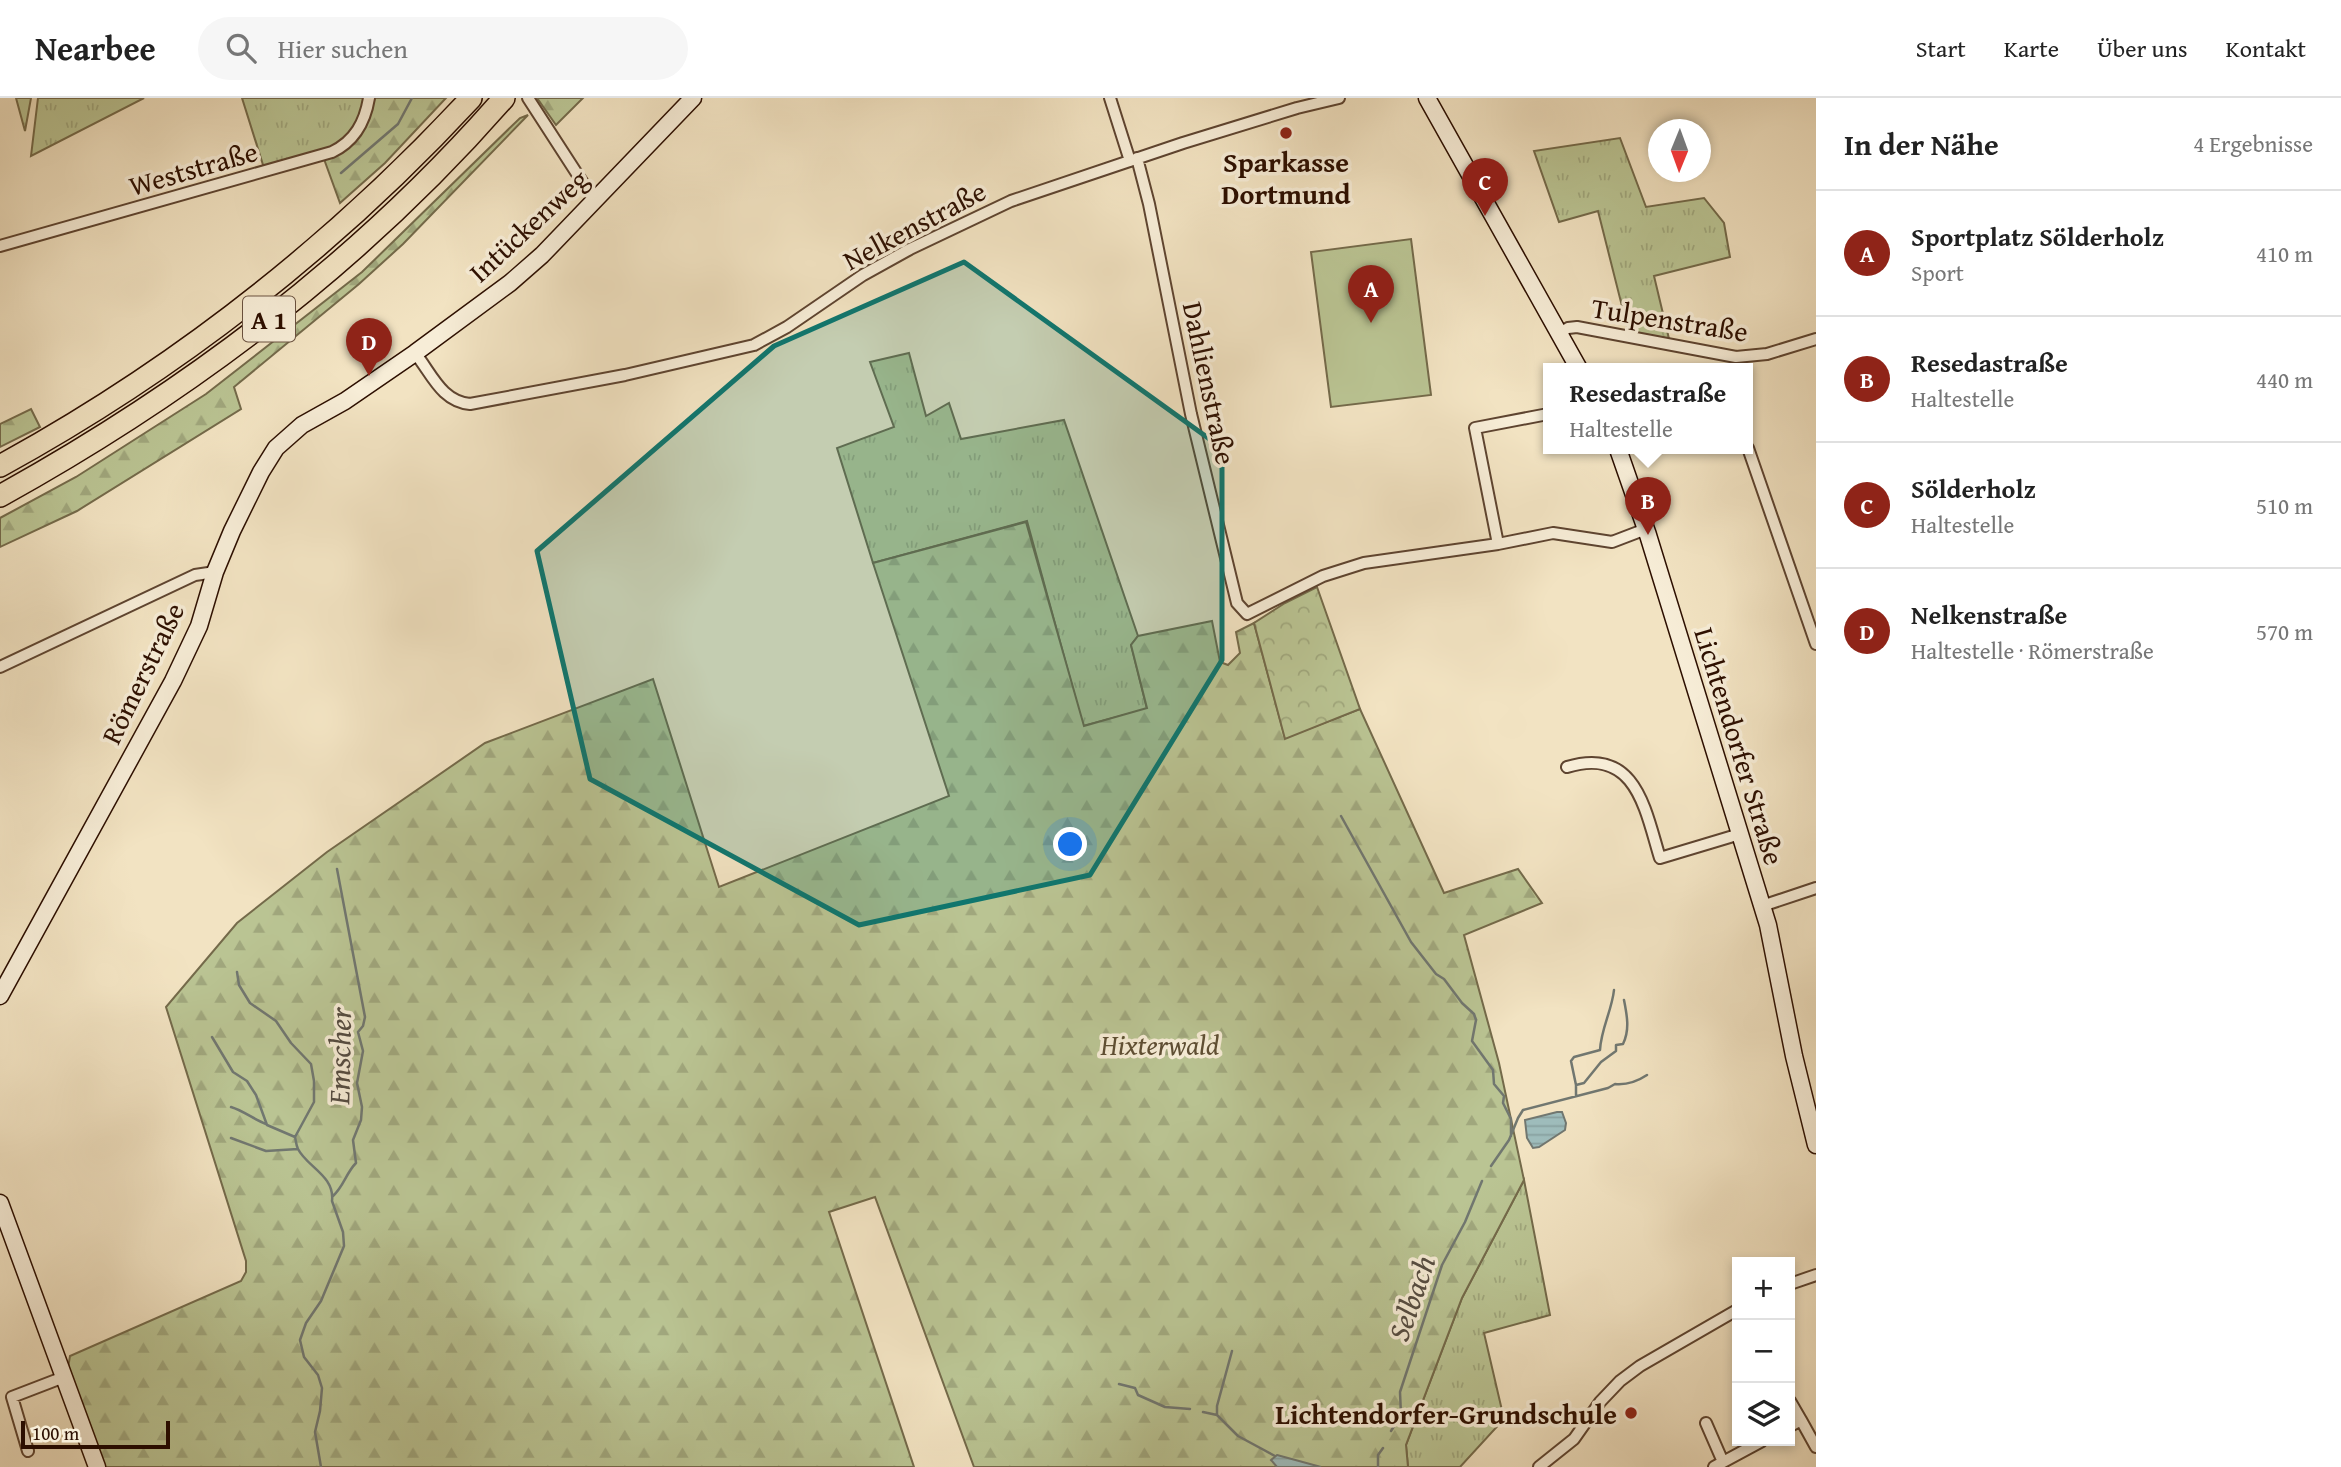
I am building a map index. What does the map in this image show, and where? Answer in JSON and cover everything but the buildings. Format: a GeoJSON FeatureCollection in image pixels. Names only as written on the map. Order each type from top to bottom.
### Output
{"type":"FeatureCollection","features":[{"type":"Feature","properties":{"kind":"highway","name":"A 1"},"geometry":{"type":"LineString","coordinates":[[0,466],[109,402],[240,311],[367,203],[471,98]]}},
{"type":"Feature","properties":{"kind":"highway","name":"A 1"},"geometry":{"type":"LineString","coordinates":[[0,496],[138,414],[266,322],[379,227],[504,98]]}},
{"type":"Feature","properties":{"kind":"street","name":"Weststraße"},"geometry":{"type":"LineString","coordinates":[[0,246],[332,152],[344,146],[356,132],[367,111],[369,98]]}},
{"type":"Feature","properties":{"kind":"street","name":"Intückenweg"},"geometry":{"type":"LineString","coordinates":[[384,373],[510,284],[693,98]]}},
{"type":"Feature","properties":{"kind":"street","name":"Dahlienstraße"},"geometry":{"type":"LineString","coordinates":[[1110,98],[1150,204],[1191,414],[1237,603],[1247,614],[1337,570],[1364,563],[1498,544]]}},
{"type":"Feature","properties":{"kind":"street","name":"Nelkenstraße"},"geometry":{"type":"LineString","coordinates":[[415,353],[450,399],[470,404],[625,375],[754,345],[787,327],[863,275],[1011,201],[1281,112],[1339,98]]}},
{"type":"Feature","properties":{"kind":"street"},"geometry":{"type":"LineString","coordinates":[[1427,98],[1576,363]]}},
{"type":"Feature","properties":{"kind":"street"},"geometry":{"type":"LineString","coordinates":[[530,101],[594,200]]}},
{"type":"Feature","properties":{"kind":"street","name":"Tulpenstraße"},"geometry":{"type":"LineString","coordinates":[[1559,333],[1577,327],[1736,357],[1758,356],[1816,339]]}},
{"type":"Feature","properties":{"kind":"street"},"geometry":{"type":"LineString","coordinates":[[1720,355],[1720,363]]}},
{"type":"Feature","properties":{"kind":"street","name":"Römerstraße"},"geometry":{"type":"LineString","coordinates":[[0,996],[173,681],[199,626],[215,572],[246,502],[276,448],[302,425],[345,401],[384,373]]}},
{"type":"Feature","properties":{"kind":"street"},"geometry":{"type":"LineString","coordinates":[[1543,415],[1475,428],[1498,544],[1553,533],[1612,542],[1646,529]]}},
{"type":"Feature","properties":{"kind":"street","name":"Lichtendorfer Straße"},"geometry":{"type":"LineString","coordinates":[[1620,454],[1646,529],[1762,906],[1816,1145]]}},
{"type":"Feature","properties":{"kind":"street"},"geometry":{"type":"LineString","coordinates":[[1750,454],[1813,625],[1816,644]]}},
{"type":"Feature","properties":{"kind":"street"},"geometry":{"type":"LineString","coordinates":[[0,667],[195,575],[215,572]]}},
{"type":"Feature","properties":{"kind":"street"},"geometry":{"type":"LineString","coordinates":[[1567,767],[1594,762],[1627,777],[1639,792],[1660,858],[1740,834]]}},
{"type":"Feature","properties":{"kind":"street"},"geometry":{"type":"LineString","coordinates":[[1762,906],[1816,888]]}},
{"type":"Feature","properties":{"kind":"street"},"geometry":{"type":"LineString","coordinates":[[0,1203],[3,1221],[97,1467]]}},
{"type":"Feature","properties":{"kind":"street"},"geometry":{"type":"LineString","coordinates":[[1795,1282],[1816,1275]]}},
{"type":"Feature","properties":{"kind":"street"},"geometry":{"type":"LineString","coordinates":[[1539,1467],[1574,1439],[1620,1381],[1640,1366],[1732,1313]]}},
{"type":"Feature","properties":{"kind":"street"},"geometry":{"type":"LineString","coordinates":[[28,1451],[12,1397],[64,1377]]}},
{"type":"Feature","properties":{"kind":"street"},"geometry":{"type":"LineString","coordinates":[[1795,1410],[1816,1447]]}},
{"type":"Feature","properties":{"kind":"street"},"geometry":{"type":"LineString","coordinates":[[1795,1423],[1801,1420]]}},
{"type":"Feature","properties":{"kind":"street"},"geometry":{"type":"LineString","coordinates":[[1706,1423],[1718,1464],[1752,1446]]}},
{"type":"Feature","properties":{"kind":"highlighted area"},"geometry":{"type":"Polygon","coordinates":[[[964,262],[1222,448],[1222,660],[1090,875],[859,925],[590,779],[537,551],[774,346],[964,262]]]}},
{"type":"Feature","properties":{"kind":"green space"},"geometry":{"type":"Polygon","coordinates":[[[16,98],[31,98],[25,131],[16,98]]]}},
{"type":"Feature","properties":{"kind":"green space"},"geometry":{"type":"Polygon","coordinates":[[[38,98],[144,98],[31,156],[38,98]]]}},
{"type":"Feature","properties":{"kind":"green space"},"geometry":{"type":"Polygon","coordinates":[[[242,98],[366,98],[354,127],[339,144],[264,168],[242,98]]]}},
{"type":"Feature","properties":{"kind":"green space"},"geometry":{"type":"Polygon","coordinates":[[[373,98],[446,98],[385,163],[340,203],[324,159],[345,149],[373,98]]]}},
{"type":"Feature","properties":{"kind":"green space"},"geometry":{"type":"Polygon","coordinates":[[[537,98],[583,98],[556,125],[537,98]]]}},
{"type":"Feature","properties":{"kind":"green space"},"geometry":{"type":"Polygon","coordinates":[[[528,115],[403,244],[359,284],[234,387],[241,409],[77,511],[0,547],[0,518],[76,477],[206,394],[362,272],[520,118],[528,115]]]}},
{"type":"Feature","properties":{"kind":"green space"},"geometry":{"type":"Polygon","coordinates":[[[1620,138],[1646,207],[1704,198],[1724,223],[1730,257],[1654,276],[1670,343],[1629,334],[1598,211],[1559,222],[1534,151],[1620,138]]]}},
{"type":"Feature","properties":{"kind":"green space"},"geometry":{"type":"Polygon","coordinates":[[[1411,239],[1431,395],[1331,407],[1311,252],[1411,239]]]}},
{"type":"Feature","properties":{"kind":"green space"},"geometry":{"type":"Polygon","coordinates":[[[909,353],[926,416],[949,403],[961,439],[1064,420],[1138,636],[1131,645],[1147,709],[1083,726],[1027,521],[873,563],[837,448],[894,427],[870,362],[909,353]]]}},
{"type":"Feature","properties":{"kind":"green space"},"geometry":{"type":"Polygon","coordinates":[[[31,409],[40,427],[0,447],[0,424],[31,409]]]}},
{"type":"Feature","properties":{"kind":"green space","name":"Hixterwald"},"geometry":{"type":"Polygon","coordinates":[[[1026,522],[1084,726],[1147,708],[1131,645],[1138,636],[1212,621],[1220,662],[1228,665],[1240,653],[1236,632],[1254,623],[1285,738],[1360,709],[1444,893],[1518,869],[1542,903],[1464,935],[1499,1063],[1524,1180],[1462,1298],[1406,1445],[1408,1467],[974,1467],[875,1197],[829,1212],[914,1467],[104,1467],[68,1368],[70,1356],[241,1281],[246,1272],[246,1261],[166,1007],[237,923],[327,852],[485,743],[653,679],[719,887],[949,796],[873,563],[1026,522]]]}},
{"type":"Feature","properties":{"kind":"green space"},"geometry":{"type":"Polygon","coordinates":[[[1317,587],[1360,709],[1285,739],[1254,623],[1317,587]]]}},
{"type":"Feature","properties":{"kind":"green space"},"geometry":{"type":"Polygon","coordinates":[[[1524,1180],[1550,1315],[1484,1333],[1504,1419],[1460,1467],[1408,1467],[1406,1445],[1462,1298],[1524,1180]]]}},
{"type":"Feature","properties":{"kind":"water"},"geometry":{"type":"Polygon","coordinates":[[[1562,1112],[1566,1123],[1565,1130],[1533,1148],[1527,1138],[1525,1120],[1562,1112]]]}},
{"type":"Feature","properties":{"kind":"water"},"geometry":{"type":"Polygon","coordinates":[[[1277,1455],[1321,1467],[1277,1467],[1271,1460],[1277,1455]]]}},
{"type":"Feature","properties":{"kind":"waterway"},"geometry":{"type":"LineString","coordinates":[[341,173],[398,124],[412,98]]}},
{"type":"Feature","properties":{"kind":"waterway"},"geometry":{"type":"LineString","coordinates":[[1341,816],[1411,942],[1436,974],[1444,979],[1474,1014],[1476,1020],[1472,1041],[1493,1070],[1494,1084],[1504,1096],[1503,1103],[1511,1119],[1511,1136]]}},
{"type":"Feature","properties":{"kind":"waterway","name":"Emscher"},"geometry":{"type":"LineString","coordinates":[[333,1196],[356,1163],[353,1140],[361,1120],[362,1107],[357,1083],[363,1051],[358,1032],[365,1017],[337,869]]}},
{"type":"Feature","properties":{"kind":"waterway","name":"Emscher"},"geometry":{"type":"LineString","coordinates":[[237,972],[239,985],[250,1003],[276,1021],[291,1043],[311,1064],[314,1102],[295,1137],[296,1143],[302,1155],[329,1185],[343,1232],[344,1246],[321,1301],[306,1323],[300,1340],[304,1357],[318,1375],[322,1388],[315,1432],[321,1467]]}},
{"type":"Feature","properties":{"kind":"waterway"},"geometry":{"type":"LineString","coordinates":[[1576,1085],[1571,1061],[1574,1057],[1600,1050],[1614,990]]}},
{"type":"Feature","properties":{"kind":"waterway"},"geometry":{"type":"LineString","coordinates":[[1576,1096],[1576,1085],[1584,1083],[1601,1062],[1616,1051],[1616,1045],[1623,1044],[1627,1028],[1624,1000]]}},
{"type":"Feature","properties":{"kind":"waterway"},"geometry":{"type":"LineString","coordinates":[[212,1037],[233,1072],[247,1081],[256,1095],[267,1125],[295,1137]]}},
{"type":"Feature","properties":{"kind":"waterway","name":"Selbach"},"geometry":{"type":"LineString","coordinates":[[1491,1166],[1509,1140],[1523,1110],[1615,1084],[1632,1082],[1647,1075]]}},
{"type":"Feature","properties":{"kind":"waterway"},"geometry":{"type":"LineString","coordinates":[[231,1107],[266,1124]]}},
{"type":"Feature","properties":{"kind":"waterway"},"geometry":{"type":"LineString","coordinates":[[231,1138],[266,1151],[298,1149]]}},
{"type":"Feature","properties":{"kind":"waterway","name":"Selbach"},"geometry":{"type":"LineString","coordinates":[[1391,1431],[1401,1415],[1400,1392],[1442,1265],[1465,1222],[1482,1181]]}},
{"type":"Feature","properties":{"kind":"waterway"},"geometry":{"type":"LineString","coordinates":[[1217,1415],[1232,1351]]}},
{"type":"Feature","properties":{"kind":"waterway"},"geometry":{"type":"LineString","coordinates":[[1119,1384],[1135,1388],[1138,1395],[1165,1407],[1190,1409]]}},
{"type":"Feature","properties":{"kind":"waterway"},"geometry":{"type":"LineString","coordinates":[[1203,1412],[1217,1415],[1238,1436],[1275,1456]]}},
{"type":"Feature","properties":{"kind":"waterway","name":"Selbach"},"geometry":{"type":"LineString","coordinates":[[1378,1467],[1378,1455],[1383,1448]]}},
{"type":"Feature","properties":{"kind":"place","name":"Sparkasse Dortmund"},"geometry":{"type":"Point","coordinates":[1286,133]}},
{"type":"Feature","properties":{"kind":"place","name":"Sölderholz"},"geometry":{"type":"Point","coordinates":[1485,216]}},
{"type":"Feature","properties":{"kind":"place","name":"Sportplatz Sölderholz"},"geometry":{"type":"Point","coordinates":[1371,323]}},
{"type":"Feature","properties":{"kind":"place","name":"Nelkenstraße"},"geometry":{"type":"Point","coordinates":[369,376]}},
{"type":"Feature","properties":{"kind":"place","name":"Resedastraße"},"geometry":{"type":"Point","coordinates":[1648,535]}},
{"type":"Feature","properties":{"kind":"place","name":"Lichtendorfer-Grundschule"},"geometry":{"type":"Point","coordinates":[1631,1413]}}]}
